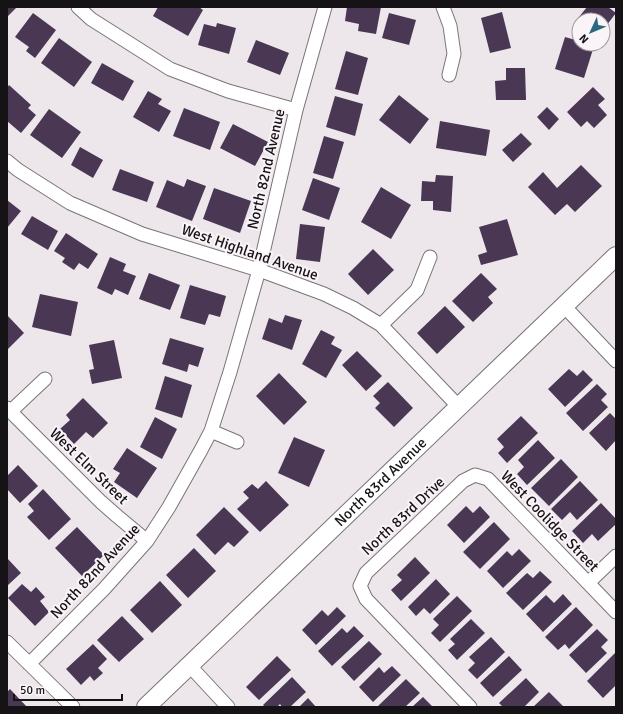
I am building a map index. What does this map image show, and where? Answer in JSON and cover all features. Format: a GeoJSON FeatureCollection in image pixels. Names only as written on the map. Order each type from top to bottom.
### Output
{"type":"FeatureCollection","features":[{"type":"Feature","properties":{"kind":"main road","name":"North 83rd Avenue"},"geometry":{"type":"LineString","coordinates":[[146,707],[616,256]]}},
{"type":"Feature","properties":{"kind":"street"},"geometry":{"type":"LineString","coordinates":[[78,7],[91,18],[170,69],[228,91],[296,110]]}},
{"type":"Feature","properties":{"kind":"street","name":"North 82nd Avenue"},"geometry":{"type":"LineString","coordinates":[[29,664],[104,589],[147,541],[202,450],[211,431],[230,372],[259,270],[296,110],[325,7]]}},
{"type":"Feature","properties":{"kind":"street"},"geometry":{"type":"LineString","coordinates":[[443,7],[450,26],[454,54],[449,75]]}},
{"type":"Feature","properties":{"kind":"street","name":"West Highland Avenue"},"geometry":{"type":"LineString","coordinates":[[7,161],[18,170],[70,203],[142,234],[259,270],[324,294],[353,308],[380,325],[459,407]]}},
{"type":"Feature","properties":{"kind":"street"},"geometry":{"type":"LineString","coordinates":[[380,325],[417,290],[430,256]]}},
{"type":"Feature","properties":{"kind":"street"},"geometry":{"type":"LineString","coordinates":[[564,306],[616,361]]}},
{"type":"Feature","properties":{"kind":"street","name":"West Elm Street"},"geometry":{"type":"LineString","coordinates":[[44,379],[9,410],[101,502],[147,541]]}},
{"type":"Feature","properties":{"kind":"street"},"geometry":{"type":"LineString","coordinates":[[211,431],[237,442]]}},
{"type":"Feature","properties":{"kind":"street","name":"West Coolidge Street"},"geometry":{"type":"LineString","coordinates":[[475,475],[488,479],[616,612]]}},
{"type":"Feature","properties":{"kind":"street","name":"North 83rd Drive"},"geometry":{"type":"LineString","coordinates":[[470,707],[366,599],[360,586],[366,573],[463,481],[475,475]]}},
{"type":"Feature","properties":{"kind":"street"},"geometry":{"type":"LineString","coordinates":[[588,582],[616,556]]}},
{"type":"Feature","properties":{"kind":"street"},"geometry":{"type":"LineString","coordinates":[[7,642],[73,707]]}},
{"type":"Feature","properties":{"kind":"street"},"geometry":{"type":"LineString","coordinates":[[189,666],[228,707]]}},
{"type":"Feature","properties":{"kind":"building"},"geometry":{"type":"Polygon","coordinates":[[[7,7],[17,7],[7,17],[7,7]]]}},
{"type":"Feature","properties":{"kind":"building"},"geometry":{"type":"Polygon","coordinates":[[[158,7],[199,7],[203,10],[188,36],[153,16],[158,7]]]}},
{"type":"Feature","properties":{"kind":"building"},"geometry":{"type":"Polygon","coordinates":[[[347,7],[381,7],[376,34],[358,31],[359,24],[345,21],[347,7]]]}},
{"type":"Feature","properties":{"kind":"building"},"geometry":{"type":"Polygon","coordinates":[[[587,7],[608,7],[616,13],[611,20],[611,12],[583,12],[587,7]]]}},
{"type":"Feature","properties":{"kind":"building"},"geometry":{"type":"Polygon","coordinates":[[[502,12],[511,48],[490,53],[481,18],[502,12]]]}},
{"type":"Feature","properties":{"kind":"building"},"geometry":{"type":"Polygon","coordinates":[[[33,13],[56,30],[35,58],[26,51],[29,47],[15,37],[33,13]]]}},
{"type":"Feature","properties":{"kind":"building"},"geometry":{"type":"Polygon","coordinates":[[[389,13],[416,20],[409,45],[382,38],[389,13]]]}},
{"type":"Feature","properties":{"kind":"building"},"geometry":{"type":"Polygon","coordinates":[[[217,23],[236,28],[229,54],[198,45],[204,24],[216,27],[217,23]]]}},
{"type":"Feature","properties":{"kind":"building"},"geometry":{"type":"Polygon","coordinates":[[[565,37],[571,39],[571,52],[592,52],[584,78],[555,69],[565,37]]]}},
{"type":"Feature","properties":{"kind":"building"},"geometry":{"type":"Polygon","coordinates":[[[59,38],[92,62],[74,87],[41,63],[59,38]]]}},
{"type":"Feature","properties":{"kind":"building"},"geometry":{"type":"Polygon","coordinates":[[[256,40],[289,53],[280,75],[247,62],[256,40]]]}},
{"type":"Feature","properties":{"kind":"building"},"geometry":{"type":"Polygon","coordinates":[[[346,51],[368,58],[358,95],[335,89],[346,51]]]}},
{"type":"Feature","properties":{"kind":"building"},"geometry":{"type":"Polygon","coordinates":[[[102,63],[134,81],[123,101],[91,83],[102,63]]]}},
{"type":"Feature","properties":{"kind":"building"},"geometry":{"type":"Polygon","coordinates":[[[506,68],[525,68],[526,100],[496,100],[495,81],[506,80],[506,68]]]}},
{"type":"Feature","properties":{"kind":"building"},"geometry":{"type":"Polygon","coordinates":[[[9,85],[31,105],[28,108],[36,115],[21,133],[7,121],[7,88],[9,85]]]}},
{"type":"Feature","properties":{"kind":"building"},"geometry":{"type":"Polygon","coordinates":[[[593,87],[605,99],[598,105],[607,115],[594,128],[587,121],[581,127],[567,112],[593,87]]]}},
{"type":"Feature","properties":{"kind":"building"},"geometry":{"type":"Polygon","coordinates":[[[148,91],[162,99],[158,104],[171,111],[159,132],[133,117],[148,91]]]}},
{"type":"Feature","properties":{"kind":"building"},"geometry":{"type":"Polygon","coordinates":[[[399,95],[429,119],[410,144],[379,120],[399,95]]]}},
{"type":"Feature","properties":{"kind":"building"},"geometry":{"type":"Polygon","coordinates":[[[335,96],[363,104],[355,136],[326,127],[335,96]]]}},
{"type":"Feature","properties":{"kind":"building"},"geometry":{"type":"Polygon","coordinates":[[[547,107],[559,119],[549,130],[537,117],[547,107]]]}},
{"type":"Feature","properties":{"kind":"building"},"geometry":{"type":"Polygon","coordinates":[[[184,108],[220,122],[210,150],[173,136],[184,108]]]}},
{"type":"Feature","properties":{"kind":"building"},"geometry":{"type":"Polygon","coordinates":[[[49,109],[81,132],[62,158],[30,135],[49,109]]]}},
{"type":"Feature","properties":{"kind":"building"},"geometry":{"type":"Polygon","coordinates":[[[440,121],[490,130],[486,156],[436,148],[440,121]]]}},
{"type":"Feature","properties":{"kind":"building"},"geometry":{"type":"Polygon","coordinates":[[[233,124],[268,142],[255,166],[220,148],[233,124]]]}},
{"type":"Feature","properties":{"kind":"building"},"geometry":{"type":"Polygon","coordinates":[[[521,133],[532,144],[513,162],[502,150],[521,133]]]}},
{"type":"Feature","properties":{"kind":"building"},"geometry":{"type":"Polygon","coordinates":[[[324,136],[344,142],[333,179],[313,173],[324,136]]]}},
{"type":"Feature","properties":{"kind":"building"},"geometry":{"type":"Polygon","coordinates":[[[80,147],[103,160],[93,178],[71,165],[80,147]]]}},
{"type":"Feature","properties":{"kind":"building"},"geometry":{"type":"Polygon","coordinates":[[[581,165],[602,186],[575,212],[567,204],[555,215],[528,187],[543,172],[557,188],[581,165]]]}},
{"type":"Feature","properties":{"kind":"building"},"geometry":{"type":"Polygon","coordinates":[[[120,169],[154,182],[147,202],[112,190],[120,169]]]}},
{"type":"Feature","properties":{"kind":"building"},"geometry":{"type":"Polygon","coordinates":[[[436,175],[453,176],[451,212],[433,210],[433,201],[421,201],[422,181],[435,182],[436,175]]]}},
{"type":"Feature","properties":{"kind":"building"},"geometry":{"type":"Polygon","coordinates":[[[313,178],[340,188],[329,220],[302,210],[313,178]]]}},
{"type":"Feature","properties":{"kind":"building"},"geometry":{"type":"Polygon","coordinates":[[[187,179],[206,186],[192,221],[156,207],[167,180],[184,187],[187,179]]]}},
{"type":"Feature","properties":{"kind":"building"},"geometry":{"type":"Polygon","coordinates":[[[381,187],[411,205],[391,239],[361,222],[381,187]]]}},
{"type":"Feature","properties":{"kind":"building"},"geometry":{"type":"Polygon","coordinates":[[[214,188],[251,201],[240,233],[203,219],[214,188]]]}},
{"type":"Feature","properties":{"kind":"building"},"geometry":{"type":"Polygon","coordinates":[[[7,200],[21,211],[7,228],[7,200]]]}},
{"type":"Feature","properties":{"kind":"building"},"geometry":{"type":"Polygon","coordinates":[[[32,216],[58,231],[48,250],[21,234],[32,216]]]}},
{"type":"Feature","properties":{"kind":"building"},"geometry":{"type":"Polygon","coordinates":[[[507,219],[518,255],[481,265],[478,255],[487,252],[479,227],[507,219]]]}},
{"type":"Feature","properties":{"kind":"building"},"geometry":{"type":"Polygon","coordinates":[[[300,224],[325,227],[320,262],[296,259],[300,224]]]}},
{"type":"Feature","properties":{"kind":"building"},"geometry":{"type":"Polygon","coordinates":[[[66,233],[98,254],[88,269],[79,263],[74,270],[62,262],[65,258],[54,251],[66,233]]]}},
{"type":"Feature","properties":{"kind":"building"},"geometry":{"type":"Polygon","coordinates":[[[373,249],[394,270],[368,295],[348,274],[373,249]]]}},
{"type":"Feature","properties":{"kind":"building"},"geometry":{"type":"Polygon","coordinates":[[[110,257],[126,264],[123,271],[136,276],[128,295],[115,289],[112,295],[97,288],[110,257]]]}},
{"type":"Feature","properties":{"kind":"building"},"geometry":{"type":"Polygon","coordinates":[[[149,273],[180,285],[170,310],[139,299],[149,273]]]}},
{"type":"Feature","properties":{"kind":"building"},"geometry":{"type":"Polygon","coordinates":[[[481,273],[497,289],[488,297],[493,303],[473,322],[452,301],[481,273]]]}},
{"type":"Feature","properties":{"kind":"building"},"geometry":{"type":"Polygon","coordinates":[[[190,285],[226,296],[220,317],[209,314],[205,325],[180,318],[190,285]]]}},
{"type":"Feature","properties":{"kind":"building"},"geometry":{"type":"Polygon","coordinates":[[[40,294],[78,302],[71,336],[32,327],[40,294]]]}},
{"type":"Feature","properties":{"kind":"building"},"geometry":{"type":"Polygon","coordinates":[[[445,306],[465,327],[437,354],[417,333],[445,306]]]}},
{"type":"Feature","properties":{"kind":"building"},"geometry":{"type":"Polygon","coordinates":[[[7,315],[24,333],[7,350],[7,315]]]}},
{"type":"Feature","properties":{"kind":"building"},"geometry":{"type":"Polygon","coordinates":[[[285,315],[302,320],[292,350],[262,339],[269,318],[282,323],[285,315]]]}},
{"type":"Feature","properties":{"kind":"building"},"geometry":{"type":"Polygon","coordinates":[[[321,330],[335,337],[331,344],[342,350],[326,378],[302,364],[321,330]]]}},
{"type":"Feature","properties":{"kind":"building"},"geometry":{"type":"Polygon","coordinates":[[[170,338],[204,348],[198,367],[189,364],[187,372],[162,364],[170,338]]]}},
{"type":"Feature","properties":{"kind":"building"},"geometry":{"type":"Polygon","coordinates":[[[114,340],[122,378],[92,384],[89,370],[94,369],[89,345],[114,340]]]}},
{"type":"Feature","properties":{"kind":"building"},"geometry":{"type":"Polygon","coordinates":[[[357,351],[382,376],[366,391],[342,365],[357,351]]]}},
{"type":"Feature","properties":{"kind":"building"},"geometry":{"type":"Polygon","coordinates":[[[569,369],[577,376],[583,370],[593,380],[565,407],[548,389],[569,369]]]}},
{"type":"Feature","properties":{"kind":"building"},"geometry":{"type":"Polygon","coordinates":[[[279,373],[307,402],[284,425],[256,396],[279,373]]]}},
{"type":"Feature","properties":{"kind":"building"},"geometry":{"type":"Polygon","coordinates":[[[165,376],[192,385],[182,418],[155,409],[165,376]]]}},
{"type":"Feature","properties":{"kind":"building"},"geometry":{"type":"Polygon","coordinates":[[[388,382],[413,408],[394,427],[375,408],[380,403],[373,396],[388,382]]]}},
{"type":"Feature","properties":{"kind":"building"},"geometry":{"type":"Polygon","coordinates":[[[597,384],[607,394],[601,400],[608,407],[583,431],[566,413],[597,384]]]}},
{"type":"Feature","properties":{"kind":"building"},"geometry":{"type":"Polygon","coordinates":[[[83,398],[108,423],[93,438],[86,432],[74,444],[60,429],[70,420],[66,415],[83,398]]]}},
{"type":"Feature","properties":{"kind":"building"},"geometry":{"type":"Polygon","coordinates":[[[610,413],[616,419],[616,440],[606,451],[589,433],[610,413]]]}},
{"type":"Feature","properties":{"kind":"building"},"geometry":{"type":"Polygon","coordinates":[[[521,416],[538,433],[507,463],[498,453],[504,447],[497,439],[521,416]]]}},
{"type":"Feature","properties":{"kind":"building"},"geometry":{"type":"Polygon","coordinates":[[[155,417],[177,429],[162,459],[140,447],[155,417]]]}},
{"type":"Feature","properties":{"kind":"building"},"geometry":{"type":"Polygon","coordinates":[[[294,437],[325,450],[309,487],[278,473],[294,437]]]}},
{"type":"Feature","properties":{"kind":"building"},"geometry":{"type":"Polygon","coordinates":[[[538,440],[555,458],[527,485],[517,474],[524,467],[518,460],[538,440]]]}},
{"type":"Feature","properties":{"kind":"building"},"geometry":{"type":"Polygon","coordinates":[[[127,448],[157,468],[137,498],[114,482],[120,473],[113,469],[127,448]]]}},
{"type":"Feature","properties":{"kind":"building"},"geometry":{"type":"Polygon","coordinates":[[[561,459],[578,477],[549,506],[531,488],[561,459]]]}},
{"type":"Feature","properties":{"kind":"building"},"geometry":{"type":"Polygon","coordinates":[[[18,465],[38,486],[20,503],[7,489],[7,476],[18,465]]]}},
{"type":"Feature","properties":{"kind":"building"},"geometry":{"type":"Polygon","coordinates":[[[266,481],[289,505],[260,532],[237,509],[249,498],[243,492],[252,484],[258,489],[266,481]]]}},
{"type":"Feature","properties":{"kind":"building"},"geometry":{"type":"Polygon","coordinates":[[[580,481],[598,500],[577,520],[570,512],[562,520],[551,509],[580,481]]]}},
{"type":"Feature","properties":{"kind":"building"},"geometry":{"type":"Polygon","coordinates":[[[43,489],[71,519],[49,540],[27,517],[34,511],[28,504],[43,489]]]}},
{"type":"Feature","properties":{"kind":"building"},"geometry":{"type":"Polygon","coordinates":[[[601,503],[616,519],[616,524],[598,541],[592,534],[583,543],[572,531],[601,503]]]}},
{"type":"Feature","properties":{"kind":"building"},"geometry":{"type":"Polygon","coordinates":[[[466,506],[473,513],[480,506],[490,517],[464,543],[447,525],[466,506]]]}},
{"type":"Feature","properties":{"kind":"building"},"geometry":{"type":"Polygon","coordinates":[[[224,507],[249,532],[234,547],[228,542],[215,555],[196,535],[224,507]]]}},
{"type":"Feature","properties":{"kind":"building"},"geometry":{"type":"Polygon","coordinates":[[[494,522],[510,539],[480,569],[463,552],[494,522]]]}},
{"type":"Feature","properties":{"kind":"building"},"geometry":{"type":"Polygon","coordinates":[[[77,527],[104,555],[82,576],[55,548],[77,527]]]}},
{"type":"Feature","properties":{"kind":"building"},"geometry":{"type":"Polygon","coordinates":[[[194,548],[216,571],[188,598],[166,575],[194,548]]]}},
{"type":"Feature","properties":{"kind":"building"},"geometry":{"type":"Polygon","coordinates":[[[519,549],[531,561],[503,588],[487,571],[507,551],[512,556],[519,549]]]}},
{"type":"Feature","properties":{"kind":"building"},"geometry":{"type":"Polygon","coordinates":[[[415,557],[430,573],[401,601],[391,590],[402,580],[397,575],[415,557]]]}},
{"type":"Feature","properties":{"kind":"building"},"geometry":{"type":"Polygon","coordinates":[[[7,558],[21,573],[7,586],[7,558]]]}},
{"type":"Feature","properties":{"kind":"building"},"geometry":{"type":"Polygon","coordinates":[[[540,571],[552,582],[523,610],[506,593],[527,573],[533,578],[540,571]]]}},
{"type":"Feature","properties":{"kind":"building"},"geometry":{"type":"Polygon","coordinates":[[[436,579],[450,594],[430,614],[424,608],[416,616],[408,607],[436,579]]]}},
{"type":"Feature","properties":{"kind":"building"},"geometry":{"type":"Polygon","coordinates":[[[160,581],[182,605],[152,633],[130,610],[160,581]]]}},
{"type":"Feature","properties":{"kind":"building"},"geometry":{"type":"Polygon","coordinates":[[[22,584],[31,592],[36,587],[45,597],[40,601],[49,612],[35,626],[8,598],[22,584]]]}},
{"type":"Feature","properties":{"kind":"building"},"geometry":{"type":"Polygon","coordinates":[[[563,594],[572,604],[543,632],[526,614],[546,595],[554,603],[563,594]]]}},
{"type":"Feature","properties":{"kind":"building"},"geometry":{"type":"Polygon","coordinates":[[[457,596],[472,611],[440,642],[431,633],[439,625],[433,619],[457,596]]]}},
{"type":"Feature","properties":{"kind":"building"},"geometry":{"type":"Polygon","coordinates":[[[337,607],[346,616],[316,645],[302,630],[322,610],[328,616],[337,607]]]}},
{"type":"Feature","properties":{"kind":"building"},"geometry":{"type":"Polygon","coordinates":[[[576,607],[593,625],[569,649],[565,644],[558,650],[545,637],[576,607]]]}},
{"type":"Feature","properties":{"kind":"building"},"geometry":{"type":"Polygon","coordinates":[[[122,616],[144,639],[119,662],[97,640],[122,616]]]}},
{"type":"Feature","properties":{"kind":"building"},"geometry":{"type":"Polygon","coordinates":[[[471,619],[485,633],[457,660],[448,650],[455,644],[450,639],[471,619]]]}},
{"type":"Feature","properties":{"kind":"building"},"geometry":{"type":"Polygon","coordinates":[[[354,626],[364,636],[332,666],[318,651],[342,628],[347,633],[354,626]]]}},
{"type":"Feature","properties":{"kind":"building"},"geometry":{"type":"Polygon","coordinates":[[[597,629],[608,640],[601,647],[607,653],[586,673],[569,655],[597,629]]]}},
{"type":"Feature","properties":{"kind":"building"},"geometry":{"type":"Polygon","coordinates":[[[491,637],[505,652],[477,679],[468,670],[475,663],[469,657],[491,637]]]}},
{"type":"Feature","properties":{"kind":"building"},"geometry":{"type":"Polygon","coordinates":[[[369,641],[382,654],[354,681],[341,667],[369,641]]]}},
{"type":"Feature","properties":{"kind":"building"},"geometry":{"type":"Polygon","coordinates":[[[93,644],[107,659],[98,668],[103,673],[94,681],[90,676],[81,685],[66,669],[93,644]]]}},
{"type":"Feature","properties":{"kind":"building"},"geometry":{"type":"Polygon","coordinates":[[[616,652],[616,685],[603,698],[587,681],[616,652]]]}},
{"type":"Feature","properties":{"kind":"building"},"geometry":{"type":"Polygon","coordinates":[[[277,656],[291,670],[259,700],[246,687],[277,656]]]}},
{"type":"Feature","properties":{"kind":"building"},"geometry":{"type":"Polygon","coordinates":[[[509,656],[522,670],[493,697],[480,683],[509,656]]]}},
{"type":"Feature","properties":{"kind":"building"},"geometry":{"type":"Polygon","coordinates":[[[392,666],[401,675],[373,702],[359,687],[379,667],[384,673],[392,666]]]}},
{"type":"Feature","properties":{"kind":"building"},"geometry":{"type":"Polygon","coordinates":[[[292,677],[306,692],[290,707],[282,707],[280,704],[277,707],[265,707],[263,705],[292,677]]]}},
{"type":"Feature","properties":{"kind":"building"},"geometry":{"type":"Polygon","coordinates":[[[526,678],[539,692],[524,707],[503,707],[499,703],[526,678]]]}},
{"type":"Feature","properties":{"kind":"building"},"geometry":{"type":"Polygon","coordinates":[[[406,679],[420,693],[405,707],[377,707],[406,679]]]}},
{"type":"Feature","properties":{"kind":"building"},"geometry":{"type":"Polygon","coordinates":[[[10,689],[27,707],[7,707],[7,692],[10,689]]]}},
{"type":"Feature","properties":{"kind":"building"},"geometry":{"type":"Polygon","coordinates":[[[549,692],[564,707],[533,707],[549,692]]]}},
{"type":"Feature","properties":{"kind":"building"},"geometry":{"type":"Polygon","coordinates":[[[423,697],[432,706],[431,707],[412,707],[423,697]]]}},
{"type":"Feature","properties":{"kind":"building"},"geometry":{"type":"Polygon","coordinates":[[[308,698],[316,707],[299,707],[308,698]]]}}]}
